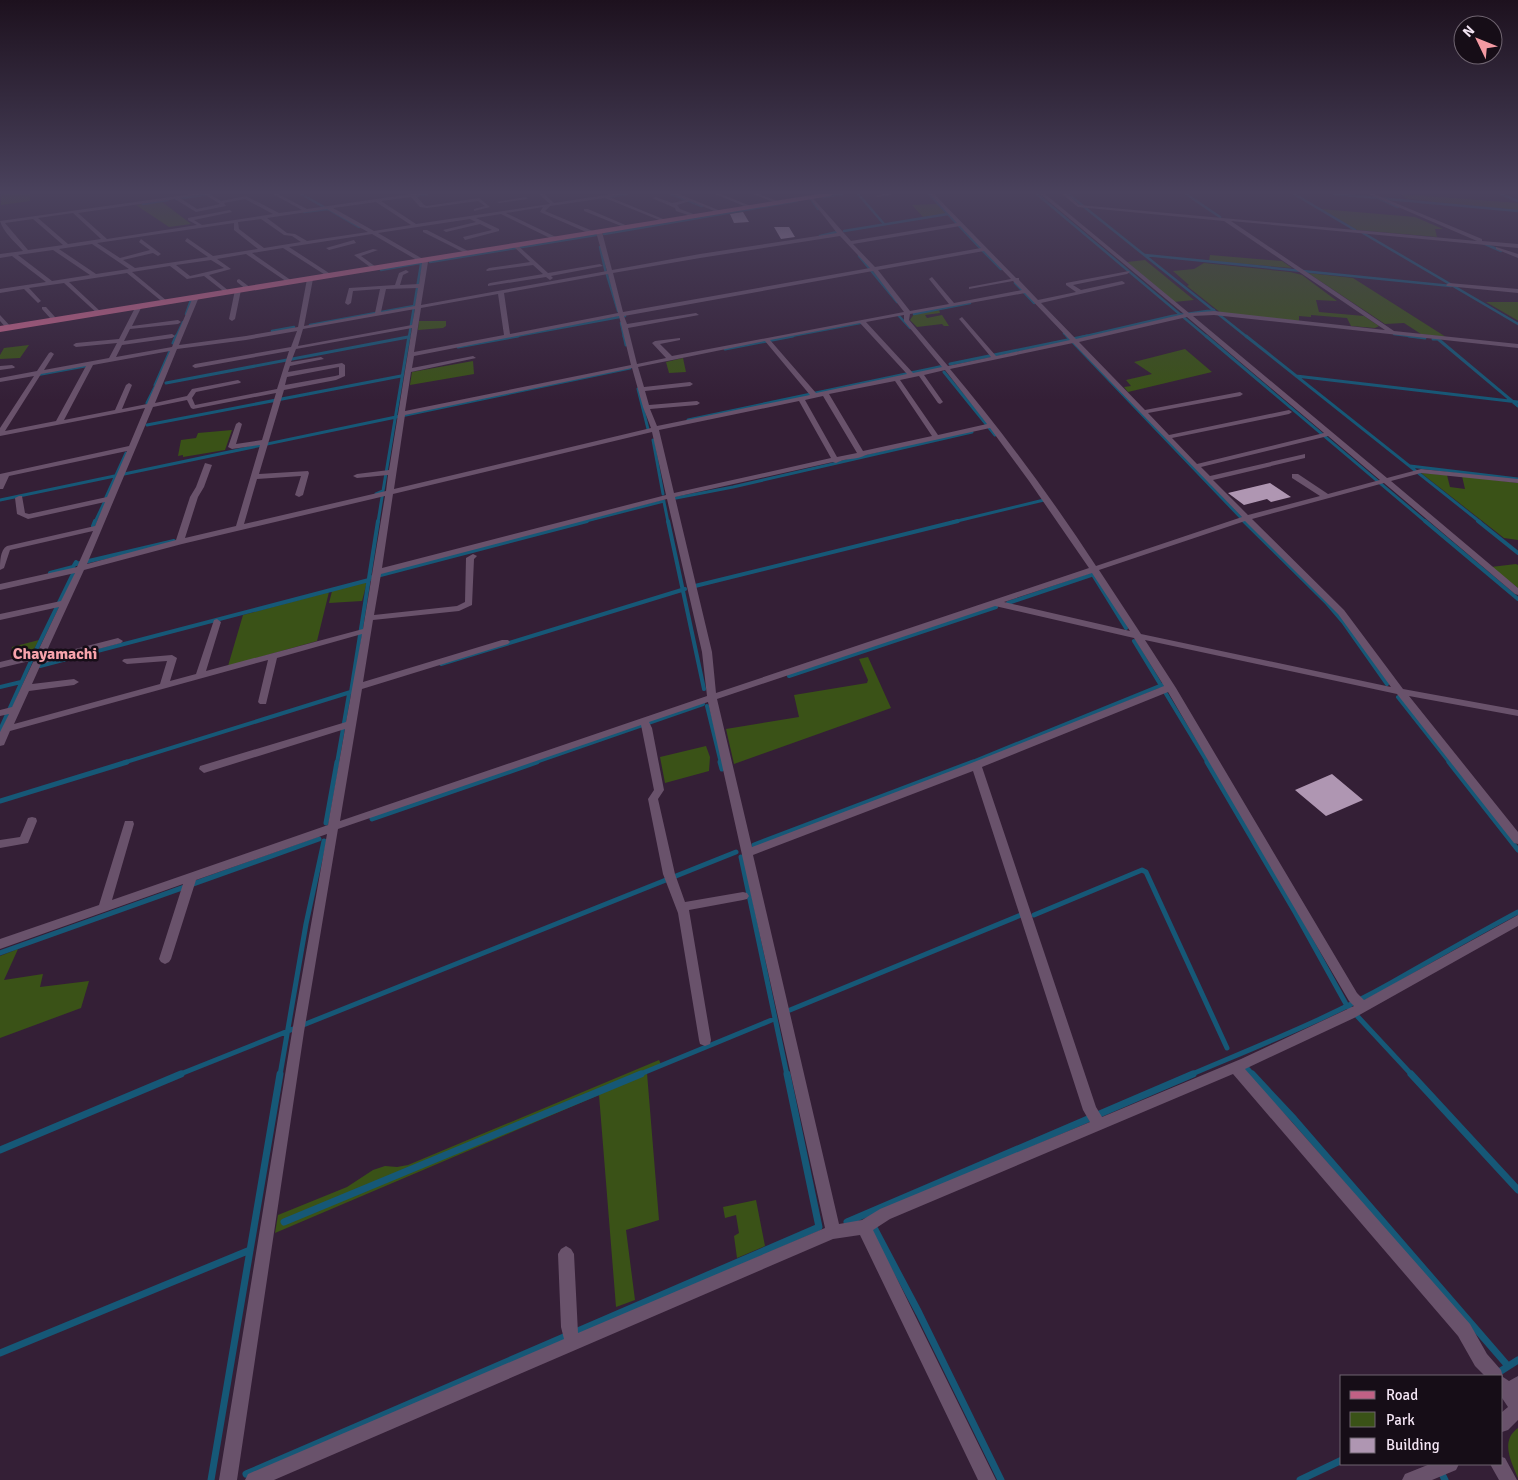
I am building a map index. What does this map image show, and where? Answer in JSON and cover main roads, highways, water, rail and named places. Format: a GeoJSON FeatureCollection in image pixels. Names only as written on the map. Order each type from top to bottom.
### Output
{"type":"FeatureCollection","features":[{"type":"Feature","properties":{"kind":"main road"},"geometry":{"type":"LineString","coordinates":[[0,329],[138,308],[165,302],[195,299],[239,289],[310,280],[405,263]]}},
{"type":"Feature","properties":{"kind":"waterway"},"geometry":{"type":"LineString","coordinates":[[381,270],[420,263]]}},
{"type":"Feature","properties":{"kind":"waterway"},"geometry":{"type":"LineString","coordinates":[[604,263],[606,273]]}},
{"type":"Feature","properties":{"kind":"waterway"},"geometry":{"type":"LineString","coordinates":[[865,263],[897,302]]}},
{"type":"Feature","properties":{"kind":"waterway"},"geometry":{"type":"LineString","coordinates":[[995,263],[1001,269]]}},
{"type":"Feature","properties":{"kind":"waterway"},"geometry":{"type":"LineString","coordinates":[[1119,263],[1181,315]]}},
{"type":"Feature","properties":{"kind":"waterway"},"geometry":{"type":"LineString","coordinates":[[1154,263],[1213,310]]}},
{"type":"Feature","properties":{"kind":"waterway"},"geometry":{"type":"LineString","coordinates":[[1225,263],[1451,286]]}},
{"type":"Feature","properties":{"kind":"waterway"},"geometry":{"type":"LineString","coordinates":[[1414,263],[1518,324]]}},
{"type":"Feature","properties":{"kind":"waterway"},"geometry":{"type":"LineString","coordinates":[[409,337],[421,264]]}},
{"type":"Feature","properties":{"kind":"waterway"},"geometry":{"type":"LineString","coordinates":[[607,275],[618,311]]}},
{"type":"Feature","properties":{"kind":"waterway"},"geometry":{"type":"LineString","coordinates":[[1015,283],[1034,303]]}},
{"type":"Feature","properties":{"kind":"waterway"},"geometry":{"type":"LineString","coordinates":[[186,314],[191,300]]}},
{"type":"Feature","properties":{"kind":"waterway"},"geometry":{"type":"LineString","coordinates":[[914,314],[970,303]]}},
{"type":"Feature","properties":{"kind":"waterway"},"geometry":{"type":"LineString","coordinates":[[310,325],[414,306]]}},
{"type":"Feature","properties":{"kind":"waterway"},"geometry":{"type":"LineString","coordinates":[[1181,315],[1213,310]]}},
{"type":"Feature","properties":{"kind":"waterway"},"geometry":{"type":"LineString","coordinates":[[1213,310],[1247,337]]}},
{"type":"Feature","properties":{"kind":"waterway"},"geometry":{"type":"LineString","coordinates":[[1082,337],[1181,315]]}},
{"type":"Feature","properties":{"kind":"waterway"},"geometry":{"type":"LineString","coordinates":[[1181,315],[1207,337]]}},
{"type":"Feature","properties":{"kind":"waterway"},"geometry":{"type":"LineString","coordinates":[[511,337],[625,316]]}},
{"type":"Feature","properties":{"kind":"waterway"},"geometry":{"type":"LineString","coordinates":[[899,316],[910,328]]}},
{"type":"Feature","properties":{"kind":"waterway"},"geometry":{"type":"LineString","coordinates":[[176,337],[183,322]]}},
{"type":"Feature","properties":{"kind":"waterway"},"geometry":{"type":"LineString","coordinates":[[621,323],[624,337]]}},
{"type":"Feature","properties":{"kind":"waterway"},"geometry":{"type":"LineString","coordinates":[[786,337],[860,323]]}},
{"type":"Feature","properties":{"kind":"waterway"},"geometry":{"type":"LineString","coordinates":[[272,331],[294,327]]}},
{"type":"Feature","properties":{"kind":"waterway"},"geometry":{"type":"LineString","coordinates":[[1064,333],[1067,336]]}},
{"type":"Feature","properties":{"kind":"waterway"},"geometry":{"type":"LineString","coordinates":[[1394,334],[1418,337]]}},
{"type":"Feature","properties":{"kind":"waterway"},"geometry":{"type":"LineString","coordinates":[[173,343],[176,336]]}},
{"type":"Feature","properties":{"kind":"waterway"},"geometry":{"type":"LineString","coordinates":[[395,417],[409,336]]}},
{"type":"Feature","properties":{"kind":"waterway"},"geometry":{"type":"LineString","coordinates":[[458,347],[518,336]]}},
{"type":"Feature","properties":{"kind":"waterway"},"geometry":{"type":"LineString","coordinates":[[624,336],[626,345]]}},
{"type":"Feature","properties":{"kind":"waterway"},"geometry":{"type":"LineString","coordinates":[[725,349],[793,336]]}},
{"type":"Feature","properties":{"kind":"waterway"},"geometry":{"type":"LineString","coordinates":[[1067,336],[1070,339]]}},
{"type":"Feature","properties":{"kind":"waterway"},"geometry":{"type":"LineString","coordinates":[[1070,339],[1087,336]]}},
{"type":"Feature","properties":{"kind":"waterway"},"geometry":{"type":"LineString","coordinates":[[1206,336],[1426,522]]}},
{"type":"Feature","properties":{"kind":"waterway"},"geometry":{"type":"LineString","coordinates":[[1246,336],[1296,376]]}},
{"type":"Feature","properties":{"kind":"waterway"},"geometry":{"type":"LineString","coordinates":[[1409,336],[1425,338]]}},
{"type":"Feature","properties":{"kind":"waterway"},"geometry":{"type":"LineString","coordinates":[[166,383],[408,337]]}},
{"type":"Feature","properties":{"kind":"waterway"},"geometry":{"type":"LineString","coordinates":[[950,364],[1070,339]]}},
{"type":"Feature","properties":{"kind":"waterway"},"geometry":{"type":"LineString","coordinates":[[1070,339],[1245,522]]}},
{"type":"Feature","properties":{"kind":"waterway"},"geometry":{"type":"LineString","coordinates":[[1433,339],[1438,339],[1512,401]]}},
{"type":"Feature","properties":{"kind":"waterway"},"geometry":{"type":"LineString","coordinates":[[155,385],[170,351]]}},
{"type":"Feature","properties":{"kind":"waterway"},"geometry":{"type":"LineString","coordinates":[[36,375],[85,366]]}},
{"type":"Feature","properties":{"kind":"waterway"},"geometry":{"type":"LineString","coordinates":[[688,420],[944,366]]}},
{"type":"Feature","properties":{"kind":"waterway"},"geometry":{"type":"LineString","coordinates":[[395,417],[630,368]]}},
{"type":"Feature","properties":{"kind":"waterway"},"geometry":{"type":"LineString","coordinates":[[944,372],[995,435]]}},
{"type":"Feature","properties":{"kind":"waterway"},"geometry":{"type":"LineString","coordinates":[[147,425],[401,376]]}},
{"type":"Feature","properties":{"kind":"waterway"},"geometry":{"type":"LineString","coordinates":[[1296,376],[1512,401]]}},
{"type":"Feature","properties":{"kind":"waterway"},"geometry":{"type":"LineString","coordinates":[[1296,376],[1480,522]]}},
{"type":"Feature","properties":{"kind":"waterway"},"geometry":{"type":"LineString","coordinates":[[147,403],[156,385]]}},
{"type":"Feature","properties":{"kind":"waterway"},"geometry":{"type":"LineString","coordinates":[[638,389],[648,429]]}},
{"type":"Feature","properties":{"kind":"waterway"},"geometry":{"type":"LineString","coordinates":[[1512,401],[1518,402]]}},
{"type":"Feature","properties":{"kind":"waterway"},"geometry":{"type":"LineString","coordinates":[[1512,401],[1518,406]]}},
{"type":"Feature","properties":{"kind":"waterway"},"geometry":{"type":"LineString","coordinates":[[116,476],[395,417]]}},
{"type":"Feature","properties":{"kind":"waterway"},"geometry":{"type":"LineString","coordinates":[[383,491],[395,417]]}},
{"type":"Feature","properties":{"kind":"waterway"},"geometry":{"type":"LineString","coordinates":[[676,498],[733,487],[972,432]]}},
{"type":"Feature","properties":{"kind":"waterway"},"geometry":{"type":"LineString","coordinates":[[653,440],[663,494]]}},
{"type":"Feature","properties":{"kind":"waterway"},"geometry":{"type":"LineString","coordinates":[[116,476],[126,453]]}},
{"type":"Feature","properties":{"kind":"waterway"},"geometry":{"type":"LineString","coordinates":[[1410,466],[1518,479]]}},
{"type":"Feature","properties":{"kind":"waterway"},"geometry":{"type":"LineString","coordinates":[[0,500],[116,476]]}},
{"type":"Feature","properties":{"kind":"waterway"},"geometry":{"type":"LineString","coordinates":[[106,497],[116,476]]}},
{"type":"Feature","properties":{"kind":"waterway"},"geometry":{"type":"LineString","coordinates":[[376,494],[383,491]]}},
{"type":"Feature","properties":{"kind":"waterway"},"geometry":{"type":"LineString","coordinates":[[378,522],[383,491]]}},
{"type":"Feature","properties":{"kind":"waterway"},"geometry":{"type":"LineString","coordinates":[[953,522],[1044,500]]}},
{"type":"Feature","properties":{"kind":"waterway"},"geometry":{"type":"LineString","coordinates":[[582,522],[664,501]]}},
{"type":"Feature","properties":{"kind":"waterway"},"geometry":{"type":"LineString","coordinates":[[664,502],[668,522]]}},
{"type":"Feature","properties":{"kind":"waterway"},"geometry":{"type":"LineString","coordinates":[[95,522],[104,503]]}},
{"type":"Feature","properties":{"kind":"waterway"},"geometry":{"type":"LineString","coordinates":[[93,526],[95,521]]}},
{"type":"Feature","properties":{"kind":"waterway"},"geometry":{"type":"LineString","coordinates":[[369,578],[378,521]]}},
{"type":"Feature","properties":{"kind":"waterway"},"geometry":{"type":"LineString","coordinates":[[369,578],[587,521]]}},
{"type":"Feature","properties":{"kind":"waterway"},"geometry":{"type":"LineString","coordinates":[[668,521],[683,590]]}},
{"type":"Feature","properties":{"kind":"waterway"},"geometry":{"type":"LineString","coordinates":[[695,586],[958,521]]}},
{"type":"Feature","properties":{"kind":"waterway"},"geometry":{"type":"LineString","coordinates":[[1425,521],[1518,599]]}},
{"type":"Feature","properties":{"kind":"waterway"},"geometry":{"type":"LineString","coordinates":[[1478,521],[1518,553]]}},
{"type":"Feature","properties":{"kind":"waterway"},"geometry":{"type":"LineString","coordinates":[[1245,522],[1326,602],[1344,623],[1387,684]]}},
{"type":"Feature","properties":{"kind":"waterway"},"geometry":{"type":"LineString","coordinates":[[76,564],[174,541]]}},
{"type":"Feature","properties":{"kind":"waterway"},"geometry":{"type":"LineString","coordinates":[[50,573],[73,567],[76,562]]}},
{"type":"Feature","properties":{"kind":"waterway"},"geometry":{"type":"LineString","coordinates":[[1092,573],[1126,628]]}},
{"type":"Feature","properties":{"kind":"waterway"},"geometry":{"type":"LineString","coordinates":[[35,652],[73,574]]}},
{"type":"Feature","properties":{"kind":"waterway"},"geometry":{"type":"LineString","coordinates":[[1008,603],[1091,575]]}},
{"type":"Feature","properties":{"kind":"waterway"},"geometry":{"type":"LineString","coordinates":[[40,666],[369,580]]}},
{"type":"Feature","properties":{"kind":"waterway"},"geometry":{"type":"LineString","coordinates":[[351,692],[369,580]]}},
{"type":"Feature","properties":{"kind":"waterway"},"geometry":{"type":"LineString","coordinates":[[441,664],[683,590]]}},
{"type":"Feature","properties":{"kind":"waterway"},"geometry":{"type":"LineString","coordinates":[[683,590],[704,689]]}},
{"type":"Feature","properties":{"kind":"waterway"},"geometry":{"type":"LineString","coordinates":[[789,676],[996,607]]}},
{"type":"Feature","properties":{"kind":"waterway"},"geometry":{"type":"LineString","coordinates":[[1134,641],[1161,685]]}},
{"type":"Feature","properties":{"kind":"waterway"},"geometry":{"type":"LineString","coordinates":[[0,730],[31,661]]}},
{"type":"Feature","properties":{"kind":"waterway"},"geometry":{"type":"LineString","coordinates":[[0,687],[21,682]]}},
{"type":"Feature","properties":{"kind":"waterway"},"geometry":{"type":"LineString","coordinates":[[970,763],[1161,685]]}},
{"type":"Feature","properties":{"kind":"waterway"},"geometry":{"type":"LineString","coordinates":[[1161,685],[1208,763]]}},
{"type":"Feature","properties":{"kind":"waterway"},"geometry":{"type":"LineString","coordinates":[[351,692],[357,690]]}},
{"type":"Feature","properties":{"kind":"waterway"},"geometry":{"type":"LineString","coordinates":[[123,763],[351,692]]}},
{"type":"Feature","properties":{"kind":"waterway"},"geometry":{"type":"LineString","coordinates":[[337,763],[349,694]]}},
{"type":"Feature","properties":{"kind":"waterway"},"geometry":{"type":"LineString","coordinates":[[1398,697],[1450,763]]}},
{"type":"Feature","properties":{"kind":"waterway"},"geometry":{"type":"LineString","coordinates":[[533,763],[703,704]]}},
{"type":"Feature","properties":{"kind":"waterway"},"geometry":{"type":"LineString","coordinates":[[707,706],[721,763]]}},
{"type":"Feature","properties":{"kind":"waterway"},"geometry":{"type":"LineString","coordinates":[[0,801],[127,762]]}},
{"type":"Feature","properties":{"kind":"waterway"},"geometry":{"type":"LineString","coordinates":[[326,823],[337,762]]}},
{"type":"Feature","properties":{"kind":"waterway"},"geometry":{"type":"LineString","coordinates":[[372,819],[537,762]]}},
{"type":"Feature","properties":{"kind":"waterway"},"geometry":{"type":"LineString","coordinates":[[720,762],[722,769]]}},
{"type":"Feature","properties":{"kind":"waterway"},"geometry":{"type":"LineString","coordinates":[[754,845],[973,762]]}},
{"type":"Feature","properties":{"kind":"waterway"},"geometry":{"type":"LineString","coordinates":[[1207,762],[1347,1005]]}},
{"type":"Feature","properties":{"kind":"waterway"},"geometry":{"type":"LineString","coordinates":[[1449,762],[1518,850]]}},
{"type":"Feature","properties":{"kind":"waterway"},"geometry":{"type":"LineString","coordinates":[[0,953],[319,839]]}},
{"type":"Feature","properties":{"kind":"waterway"},"geometry":{"type":"LineString","coordinates":[[288,1031],[306,924],[324,841]]}},
{"type":"Feature","properties":{"kind":"waterway"},"geometry":{"type":"LineString","coordinates":[[288,1031],[736,852]]}},
{"type":"Feature","properties":{"kind":"waterway"},"geometry":{"type":"LineString","coordinates":[[741,857],[787,1075]]}},
{"type":"Feature","properties":{"kind":"waterway"},"geometry":{"type":"LineString","coordinates":[[1034,915],[1142,870],[1146,872],[1227,1048]]}},
{"type":"Feature","properties":{"kind":"waterway"},"geometry":{"type":"LineString","coordinates":[[1347,1005],[1518,912]]}},
{"type":"Feature","properties":{"kind":"waterway"},"geometry":{"type":"LineString","coordinates":[[790,1010],[1021,915]]}},
{"type":"Feature","properties":{"kind":"waterway"},"geometry":{"type":"LineString","coordinates":[[1190,1075],[1292,1032],[1347,1005]]}},
{"type":"Feature","properties":{"kind":"waterway"},"geometry":{"type":"LineString","coordinates":[[1347,1005],[1412,1075]]}},
{"type":"Feature","properties":{"kind":"waterway"},"geometry":{"type":"LineString","coordinates":[[638,1075],[774,1019]]}},
{"type":"Feature","properties":{"kind":"waterway"},"geometry":{"type":"LineString","coordinates":[[178,1075],[288,1031]]}},
{"type":"Feature","properties":{"kind":"waterway"},"geometry":{"type":"LineString","coordinates":[[280,1075],[288,1031]]}},
{"type":"Feature","properties":{"kind":"waterway"},"geometry":{"type":"LineString","coordinates":[[1244,1065],[1253,1075]]}},
{"type":"Feature","properties":{"kind":"waterway"},"geometry":{"type":"LineString","coordinates":[[0,1150],[181,1074]]}},
{"type":"Feature","properties":{"kind":"waterway"},"geometry":{"type":"LineString","coordinates":[[211,1480],[280,1074]]}},
{"type":"Feature","properties":{"kind":"waterway"},"geometry":{"type":"LineString","coordinates":[[284,1222],[641,1074]]}},
{"type":"Feature","properties":{"kind":"waterway"},"geometry":{"type":"LineString","coordinates":[[246,1474],[819,1227],[787,1074]]}},
{"type":"Feature","properties":{"kind":"waterway"},"geometry":{"type":"LineString","coordinates":[[847,1222],[1193,1074]]}},
{"type":"Feature","properties":{"kind":"waterway"},"geometry":{"type":"LineString","coordinates":[[1252,1074],[1294,1119],[1508,1366]]}},
{"type":"Feature","properties":{"kind":"waterway"},"geometry":{"type":"LineString","coordinates":[[1411,1074],[1518,1190]]}},
{"type":"Feature","properties":{"kind":"waterway"},"geometry":{"type":"LineString","coordinates":[[872,1224],[919,1313],[1001,1480]]}},
{"type":"Feature","properties":{"kind":"waterway"},"geometry":{"type":"LineString","coordinates":[[0,1353],[250,1250]]}},
{"type":"Feature","properties":{"kind":"waterway"},"geometry":{"type":"LineString","coordinates":[[1495,1375],[1518,1360]]}},
{"type":"Feature","properties":{"kind":"waterway"},"geometry":{"type":"LineString","coordinates":[[1300,1480],[1340,1461]]}},
{"type":"Feature","properties":{"kind":"waterway"},"geometry":{"type":"LineString","coordinates":[[1438,1465],[1445,1480]]}},
{"type":"Feature","properties":{"kind":"district","name":"Chayamachi"},"geometry":{"type":"Point","coordinates":[55,653]}}]}
